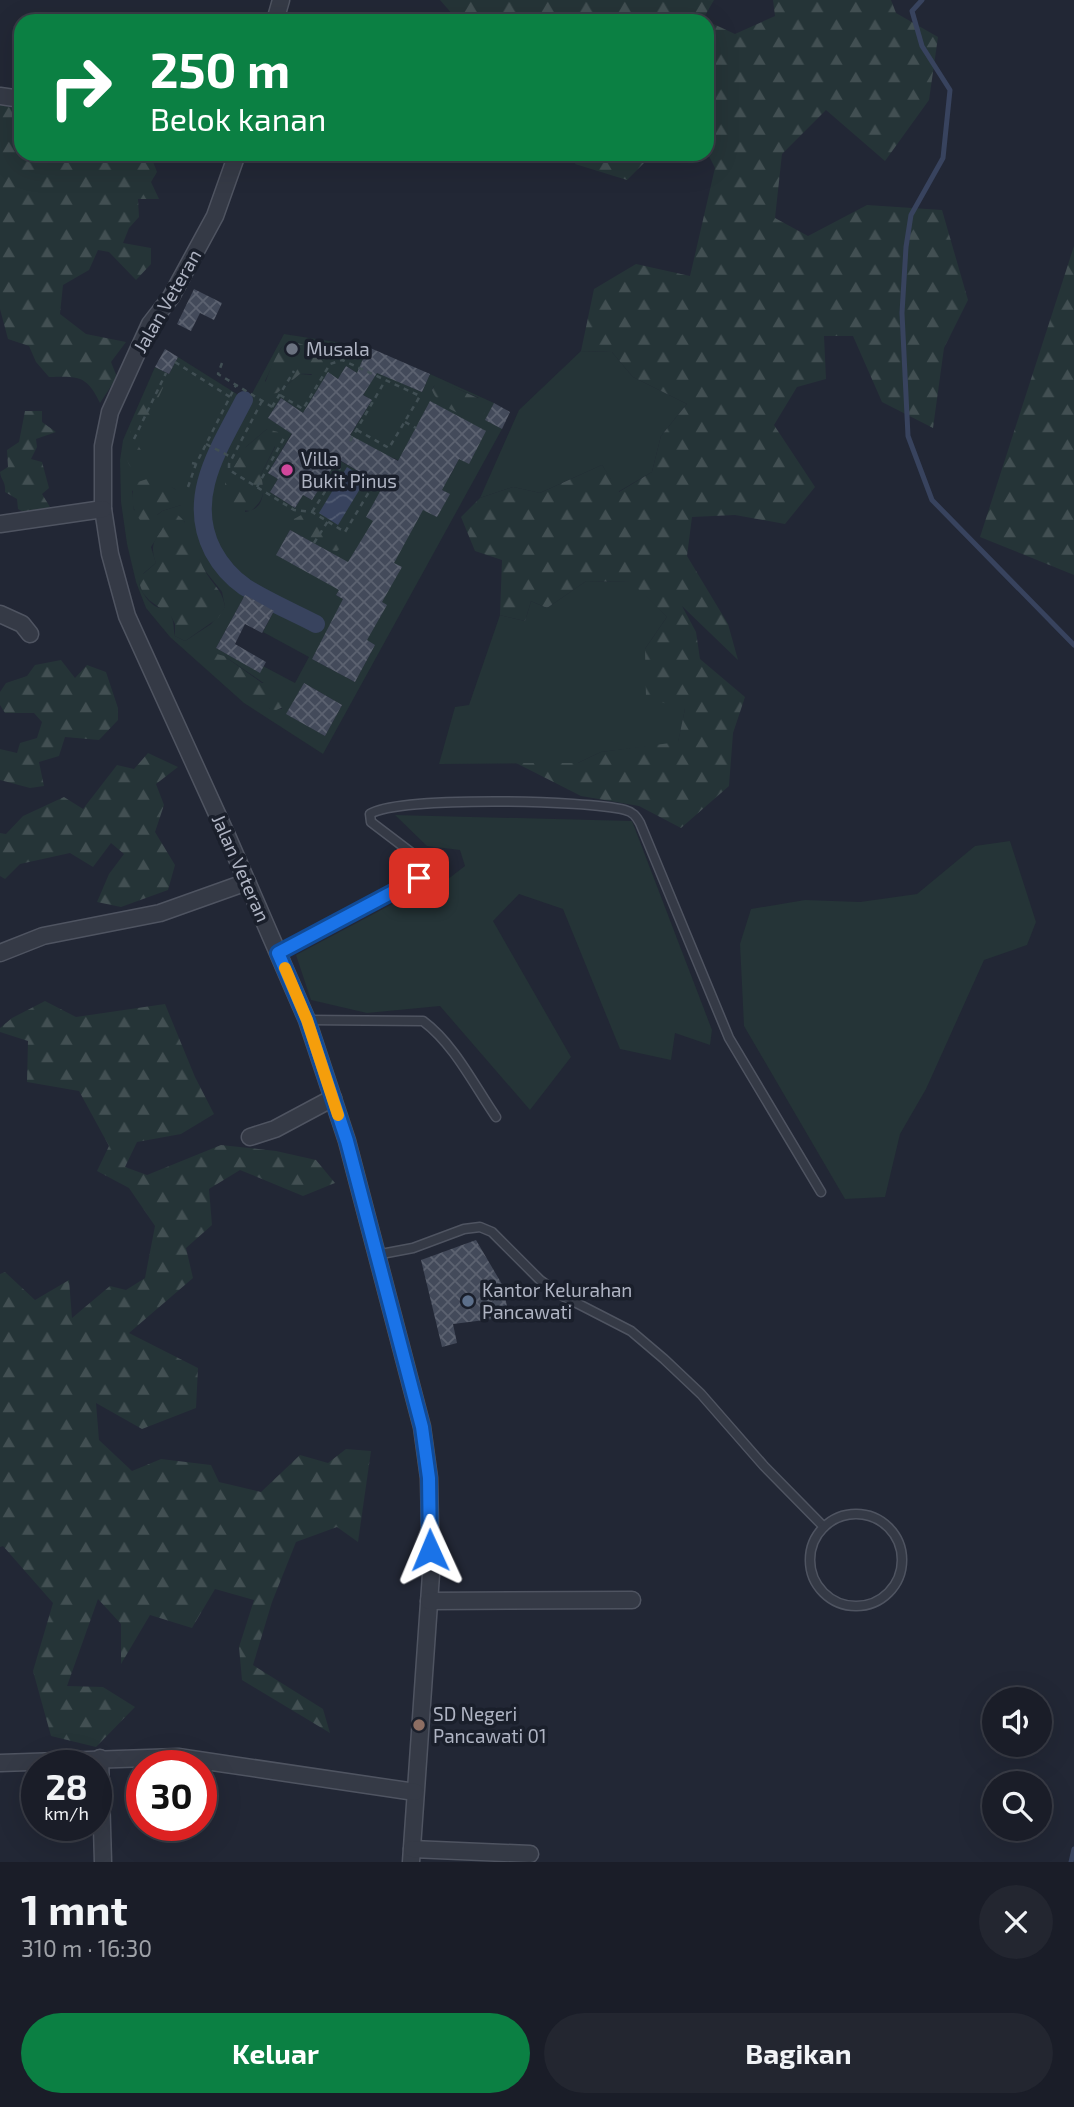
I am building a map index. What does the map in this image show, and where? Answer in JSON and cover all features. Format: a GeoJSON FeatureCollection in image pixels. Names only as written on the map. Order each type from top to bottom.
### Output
{"type":"FeatureCollection","features":[{"type":"Feature","properties":{"kind":"street","name":"Jalan Veteran"},"geometry":{"type":"LineString","coordinates":[[235,161],[215,216],[171,297],[150,324],[110,412],[103,446],[103,509],[110,554],[127,616],[307,1020],[347,1141],[422,1427],[429,1478],[431,1574],[412,1856]]}},
{"type":"Feature","properties":{"kind":"street"},"geometry":{"type":"LineString","coordinates":[[0,524],[103,509]]}},
{"type":"Feature","properties":{"kind":"street"},"geometry":{"type":"LineString","coordinates":[[0,614],[22,624],[30,634]]}},
{"type":"Feature","properties":{"kind":"street"},"geometry":{"type":"LineString","coordinates":[[0,953],[43,936],[160,913],[247,882]]}},
{"type":"Feature","properties":{"kind":"street"},"geometry":{"type":"LineString","coordinates":[[250,1137],[275,1129],[333,1098]]}},
{"type":"Feature","properties":{"kind":"street"},"geometry":{"type":"LineString","coordinates":[[429,1601],[632,1600]]}},
{"type":"Feature","properties":{"kind":"street"},"geometry":{"type":"LineString","coordinates":[[112,1758],[178,1757],[415,1792]]}},
{"type":"Feature","properties":{"kind":"street"},"geometry":{"type":"LineString","coordinates":[[0,1763],[21,1762]]}},
{"type":"Feature","properties":{"kind":"street"},"geometry":{"type":"LineString","coordinates":[[102,1841],[103,1862]]}},
{"type":"Feature","properties":{"kind":"street"},"geometry":{"type":"LineString","coordinates":[[412,1856],[530,1854]]}},
{"type":"Feature","properties":{"kind":"lane"},"geometry":{"type":"LineString","coordinates":[[278,953],[419,878],[424,871],[421,860],[371,822],[370,814],[377,809],[412,804],[556,802],[625,810],[636,815],[640,823],[729,1038],[821,1192]]}},
{"type":"Feature","properties":{"kind":"lane"},"geometry":{"type":"LineString","coordinates":[[307,1020],[423,1021],[436,1031],[450,1048],[496,1117]]}},
{"type":"Feature","properties":{"kind":"lane"},"geometry":{"type":"LineString","coordinates":[[376,1255],[413,1248],[464,1229],[480,1227],[492,1232],[550,1288],[631,1331],[664,1359],[701,1394],[748,1448],[824,1527]]}},
{"type":"Feature","properties":{"kind":"lane"},"geometry":{"type":"LineString","coordinates":[[850,1514],[879,1520],[891,1530],[899,1542],[901,1572],[895,1586],[884,1597],[871,1604],[841,1604],[827,1596],[817,1584],[811,1570],[815,1540],[824,1527],[850,1514]]}},
{"type":"Feature","properties":{"kind":"path"},"geometry":{"type":"LineString","coordinates":[[280,395],[303,409],[330,364],[342,360],[420,396],[389,448],[357,429]]}},
{"type":"Feature","properties":{"kind":"path"},"geometry":{"type":"LineString","coordinates":[[175,362],[230,397]]}},
{"type":"Feature","properties":{"kind":"path"},"geometry":{"type":"LineString","coordinates":[[222,363],[216,373],[273,407],[294,370]]}},
{"type":"Feature","properties":{"kind":"path"},"geometry":{"type":"LineString","coordinates":[[135,439],[166,373]]}},
{"type":"Feature","properties":{"kind":"path"},"geometry":{"type":"LineString","coordinates":[[350,441],[385,381]]}},
{"type":"Feature","properties":{"kind":"path"},"geometry":{"type":"LineString","coordinates":[[188,487],[194,463],[236,385]]}},
{"type":"Feature","properties":{"kind":"path"},"geometry":{"type":"LineString","coordinates":[[262,401],[232,457],[229,469],[294,510],[312,512],[345,532],[375,482]]}},
{"type":"Feature","properties":{"kind":"path"},"geometry":{"type":"LineString","coordinates":[[405,422],[416,428]]}},
{"type":"Feature","properties":{"kind":"path"},"geometry":{"type":"LineString","coordinates":[[257,487],[284,438]]}},
{"type":"Feature","properties":{"kind":"path"},"geometry":{"type":"LineString","coordinates":[[206,444],[232,457]]}},
{"type":"Feature","properties":{"kind":"path"},"geometry":{"type":"LineString","coordinates":[[312,512],[340,468]]}},
{"type":"Feature","properties":{"kind":"path"},"geometry":{"type":"LineString","coordinates":[[314,543],[328,521]]}},
{"type":"Feature","properties":{"kind":"green space"},"geometry":{"type":"Polygon","coordinates":[[[440,0],[714,0],[706,14],[452,14],[440,0]]]}},
{"type":"Feature","properties":{"kind":"green space"},"geometry":{"type":"Polygon","coordinates":[[[773,0],[891,0],[896,13],[938,37],[929,100],[885,161],[826,110],[782,154],[775,218],[808,236],[867,205],[942,210],[968,300],[944,348],[933,428],[882,402],[853,336],[824,336],[826,379],[797,387],[774,425],[815,487],[785,524],[735,515],[692,517],[687,556],[728,624],[738,660],[682,606],[696,632],[700,659],[745,697],[733,733],[729,786],[681,828],[639,806],[581,796],[516,763],[578,763],[601,752],[678,742],[685,709],[646,698],[645,649],[667,617],[631,582],[586,581],[547,608],[531,601],[525,621],[500,615],[502,560],[475,551],[461,517],[480,498],[513,487],[540,493],[602,465],[619,492],[652,472],[661,436],[687,404],[633,377],[612,352],[581,351],[594,289],[636,264],[690,276],[715,168],[712,161],[714,161],[714,24],[735,34],[775,16],[773,0]]]}},
{"type":"Feature","properties":{"kind":"green space"},"geometry":{"type":"Polygon","coordinates":[[[0,104],[14,109],[14,161],[153,161],[157,172],[151,182],[159,199],[138,199],[139,217],[129,228],[123,243],[151,248],[151,264],[136,280],[109,252],[98,250],[89,270],[63,285],[60,314],[86,334],[126,342],[111,362],[117,377],[100,403],[86,382],[74,377],[49,377],[36,362],[29,346],[8,339],[0,309],[0,104]]]}},
{"type":"Feature","properties":{"kind":"green space"},"geometry":{"type":"Polygon","coordinates":[[[576,161],[646,161],[627,180],[575,164],[576,161]]]}},
{"type":"Feature","properties":{"kind":"green space"},"geometry":{"type":"Polygon","coordinates":[[[1074,246],[1074,575],[980,537],[1074,246]]]}},
{"type":"Feature","properties":{"kind":"green space"},"geometry":{"type":"Polygon","coordinates":[[[284,334],[368,347],[361,365],[422,392],[430,374],[494,403],[486,420],[502,429],[323,754],[244,703],[170,637],[146,608],[136,582],[127,544],[121,502],[120,460],[123,440],[155,367],[169,374],[178,357],[248,401],[284,334]],[[289,341],[281,348],[265,381],[277,393],[300,374],[312,375],[289,341]],[[346,366],[338,379],[328,373],[303,413],[281,398],[268,418],[292,433],[268,473],[278,479],[270,492],[295,508],[303,495],[312,500],[337,459],[437,517],[449,494],[424,479],[430,468],[449,478],[459,459],[486,431],[409,467],[394,458],[389,465],[348,439],[372,400],[363,395],[371,382],[346,366]],[[446,384],[434,386],[432,390],[452,408],[479,398],[446,384]],[[267,429],[246,447],[245,512],[252,510],[262,498],[261,474],[275,447],[267,429]],[[158,483],[132,491],[134,510],[157,515],[181,505],[175,489],[158,483]],[[184,521],[166,524],[151,547],[156,563],[144,573],[139,583],[150,602],[170,614],[175,636],[185,641],[211,624],[225,607],[222,592],[202,567],[184,521]],[[290,530],[277,554],[335,555],[290,530]],[[345,580],[336,595],[343,599],[339,608],[373,628],[345,580]],[[245,595],[216,648],[260,672],[263,666],[295,683],[309,657],[263,632],[274,611],[245,595]],[[332,622],[312,659],[355,682],[375,645],[332,622]],[[224,656],[270,709],[282,709],[265,684],[224,656]],[[304,683],[287,714],[325,736],[342,705],[304,683]]]}},
{"type":"Feature","properties":{"kind":"green space"},"geometry":{"type":"Polygon","coordinates":[[[286,342],[302,344],[314,350],[327,361],[326,367],[318,374],[300,374],[277,393],[268,394],[264,387],[286,342]]]}},
{"type":"Feature","properties":{"kind":"green space"},"geometry":{"type":"Polygon","coordinates":[[[581,351],[612,352],[633,377],[687,404],[661,436],[652,472],[618,492],[602,465],[540,493],[513,487],[480,498],[519,410],[581,351]]]}},
{"type":"Feature","properties":{"kind":"green space"},"geometry":{"type":"Polygon","coordinates":[[[159,373],[164,373],[167,379],[140,438],[139,447],[142,452],[139,463],[131,467],[127,459],[127,448],[134,420],[159,373]]]}},
{"type":"Feature","properties":{"kind":"green space"},"geometry":{"type":"Polygon","coordinates":[[[443,382],[484,401],[487,406],[484,414],[477,419],[471,418],[444,405],[432,390],[435,385],[443,382]]]}},
{"type":"Feature","properties":{"kind":"green space"},"geometry":{"type":"Polygon","coordinates":[[[25,411],[42,411],[42,422],[56,432],[36,439],[37,447],[31,459],[42,462],[49,488],[42,494],[50,507],[31,516],[18,509],[17,499],[5,492],[0,472],[8,467],[7,450],[19,442],[25,411]]]}},
{"type":"Feature","properties":{"kind":"green space"},"geometry":{"type":"Polygon","coordinates":[[[267,429],[278,432],[279,438],[261,474],[262,498],[251,511],[231,509],[225,501],[225,484],[246,447],[267,429]]]}},
{"type":"Feature","properties":{"kind":"green space"},"geometry":{"type":"Polygon","coordinates":[[[147,479],[174,488],[184,500],[181,505],[162,511],[144,525],[135,511],[132,495],[135,483],[147,479]]]}},
{"type":"Feature","properties":{"kind":"green space"},"geometry":{"type":"Polygon","coordinates":[[[176,514],[186,525],[207,574],[222,595],[225,607],[218,618],[185,641],[175,636],[175,624],[171,616],[149,600],[139,583],[141,576],[156,563],[154,543],[167,517],[176,514]]]}},
{"type":"Feature","properties":{"kind":"green space"},"geometry":{"type":"Polygon","coordinates":[[[303,514],[321,518],[333,525],[345,538],[343,546],[337,551],[331,550],[300,534],[293,524],[294,519],[303,514]]]}},
{"type":"Feature","properties":{"kind":"green space"},"geometry":{"type":"Polygon","coordinates":[[[586,581],[632,582],[667,617],[645,649],[685,709],[678,743],[601,752],[578,763],[439,764],[455,707],[469,705],[500,615],[525,621],[531,601],[547,608],[586,581]]]}},
{"type":"Feature","properties":{"kind":"green space"},"geometry":{"type":"Polygon","coordinates":[[[210,652],[224,656],[262,683],[278,681],[288,684],[291,697],[286,706],[270,709],[208,665],[205,660],[210,652]]]}},
{"type":"Feature","properties":{"kind":"green space"},"geometry":{"type":"Polygon","coordinates":[[[61,660],[75,678],[87,665],[106,672],[118,708],[118,720],[99,740],[65,737],[59,756],[39,762],[44,786],[30,788],[0,780],[0,749],[17,753],[20,743],[37,738],[42,722],[34,713],[5,713],[0,705],[0,692],[6,683],[27,676],[35,665],[61,660]]]}},
{"type":"Feature","properties":{"kind":"green space"},"geometry":{"type":"Polygon","coordinates":[[[148,753],[178,767],[156,784],[164,805],[155,832],[175,865],[168,890],[121,907],[97,902],[109,874],[124,854],[111,843],[93,867],[70,853],[20,864],[5,879],[0,876],[0,833],[6,834],[23,816],[64,797],[83,809],[117,765],[134,769],[148,753]]]}},
{"type":"Feature","properties":{"kind":"green space"},"geometry":{"type":"Polygon","coordinates":[[[395,815],[632,821],[712,1030],[710,1045],[675,1033],[671,1060],[620,1049],[563,909],[519,894],[493,921],[571,1057],[530,1110],[440,1006],[367,1013],[311,1000],[296,955],[398,901],[435,889],[465,866],[460,850],[427,846],[395,815]]]}},
{"type":"Feature","properties":{"kind":"green space"},"geometry":{"type":"Polygon","coordinates":[[[1010,841],[1036,922],[1027,945],[984,960],[926,1089],[900,1134],[885,1197],[845,1199],[744,1026],[740,944],[751,909],[805,900],[860,902],[917,894],[975,846],[1010,841]]]}},
{"type":"Feature","properties":{"kind":"green space"},"geometry":{"type":"Polygon","coordinates":[[[45,1001],[76,1017],[165,1004],[195,1077],[214,1114],[181,1134],[137,1142],[125,1167],[147,1175],[221,1145],[276,1151],[316,1160],[335,1183],[303,1196],[240,1170],[209,1189],[212,1225],[186,1248],[193,1278],[129,1333],[198,1368],[196,1408],[142,1429],[96,1403],[99,1440],[132,1471],[161,1459],[211,1465],[219,1482],[261,1492],[300,1455],[328,1463],[346,1449],[371,1451],[358,1542],[337,1527],[296,1542],[272,1602],[253,1665],[323,1709],[330,1733],[242,1680],[239,1647],[254,1600],[215,1589],[192,1628],[150,1615],[121,1664],[121,1624],[98,1599],[67,1686],[103,1687],[135,1707],[96,1747],[51,1736],[33,1671],[53,1603],[3,1546],[0,1547],[0,1274],[5,1272],[35,1300],[69,1280],[72,1318],[110,1286],[126,1290],[145,1278],[155,1226],[129,1188],[97,1171],[109,1146],[79,1091],[27,1082],[28,1041],[0,1032],[0,1028],[12,1018],[45,1001]]]}},
{"type":"Feature","properties":{"kind":"water"},"geometry":{"type":"Polygon","coordinates":[[[347,467],[366,479],[338,525],[319,513],[347,467]]]}},
{"type":"Feature","properties":{"kind":"building"},"geometry":{"type":"Polygon","coordinates":[[[194,289],[222,303],[214,320],[200,313],[191,331],[177,324],[194,289]]]}},
{"type":"Feature","properties":{"kind":"building"},"geometry":{"type":"Polygon","coordinates":[[[368,347],[430,374],[422,392],[377,373],[363,395],[372,400],[350,435],[398,461],[430,401],[486,431],[469,464],[459,459],[442,490],[450,494],[437,517],[423,510],[394,563],[402,567],[382,602],[387,605],[367,640],[375,645],[355,682],[312,659],[343,599],[336,595],[339,590],[276,555],[290,530],[348,562],[373,521],[366,517],[383,486],[338,459],[312,500],[303,495],[295,508],[270,492],[278,479],[268,473],[292,434],[268,418],[281,398],[303,413],[328,372],[338,379],[346,366],[357,373],[368,347]]]}},
{"type":"Feature","properties":{"kind":"building"},"geometry":{"type":"Polygon","coordinates":[[[165,349],[178,357],[169,374],[155,367],[165,349]]]}},
{"type":"Feature","properties":{"kind":"building"},"geometry":{"type":"Polygon","coordinates":[[[494,403],[510,412],[502,429],[485,420],[494,403]]]}},
{"type":"Feature","properties":{"kind":"building"},"geometry":{"type":"Polygon","coordinates":[[[245,595],[274,611],[262,633],[245,624],[235,644],[266,662],[260,673],[216,648],[245,595]]]}},
{"type":"Feature","properties":{"kind":"building"},"geometry":{"type":"Polygon","coordinates":[[[304,683],[342,705],[325,736],[286,714],[304,683]]]}},
{"type":"Feature","properties":{"kind":"building","name":"Kantor Kelurahan Pancawati"},"geometry":{"type":"Polygon","coordinates":[[[476,1240],[503,1286],[509,1317],[453,1324],[457,1343],[442,1347],[421,1260],[476,1240]]]}},
{"type":"Feature","properties":{"kind":"waterway"},"geometry":{"type":"LineString","coordinates":[[922,0],[912,11],[922,46],[950,90],[943,158],[911,215],[906,247],[902,313],[908,436],[932,500],[1074,645]]}},
{"type":"Feature","properties":{"kind":"waterway"},"geometry":{"type":"LineString","coordinates":[[244,400],[209,473],[204,492],[205,531],[219,561],[240,583],[316,624]]}},
{"type":"Feature","properties":{"kind":"waterway"},"geometry":{"type":"LineString","coordinates":[[1071,1862],[1074,1849]]}},
{"type":"Feature","properties":{"kind":"slow traffic"},"geometry":{"type":"LineString","coordinates":[[285,968],[307,1020],[338,1115]]}},
{"type":"Feature","properties":{"kind":"place","name":"Musala"},"geometry":{"type":"Point","coordinates":[292,349]}},
{"type":"Feature","properties":{"kind":"place","name":"Villa Bukit Pinus"},"geometry":{"type":"Point","coordinates":[287,470]}},
{"type":"Feature","properties":{"kind":"place","name":"Kantor Kelurahan Pancawati"},"geometry":{"type":"Point","coordinates":[468,1301]}},
{"type":"Feature","properties":{"kind":"place","name":"SD Negeri Pancawati 01"},"geometry":{"type":"Point","coordinates":[419,1725]}},
{"type":"Feature","properties":{"kind":"route"},"geometry":{"type":"LineString","coordinates":[[419,878],[278,953],[307,1020],[347,1141],[422,1427],[429,1478],[430,1550]]}}]}
